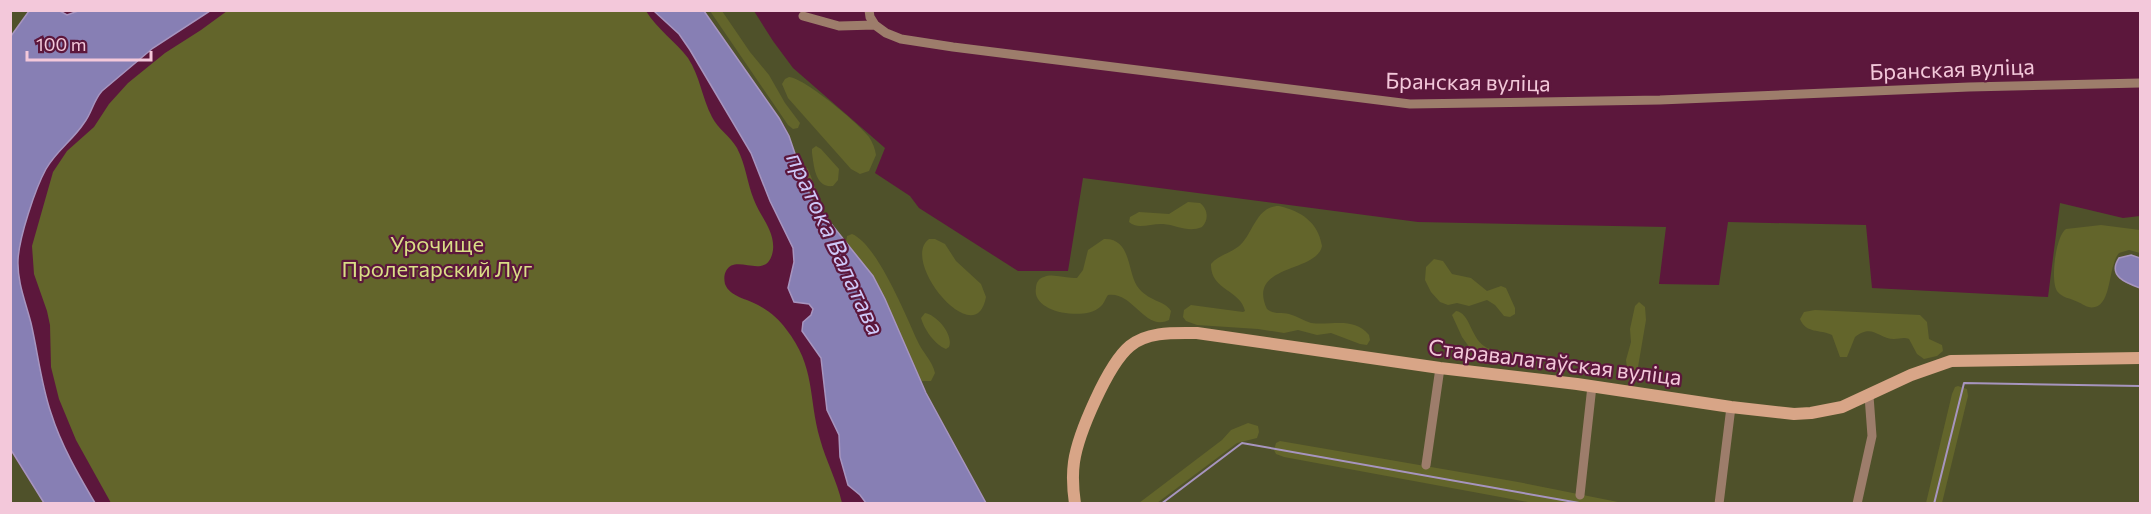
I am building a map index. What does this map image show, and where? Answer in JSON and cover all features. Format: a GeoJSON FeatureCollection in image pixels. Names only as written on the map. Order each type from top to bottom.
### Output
{"type":"FeatureCollection","features":[{"type":"Feature","properties":{"kind":"street"},"geometry":{"type":"LineString","coordinates":[[869,10],[875,25]]}},
{"type":"Feature","properties":{"kind":"street","name":"Бранская вуліца"},"geometry":{"type":"LineString","coordinates":[[803,16],[839,26],[875,25],[886,33],[901,39],[922,43],[1410,104],[1650,100],[1969,87],[2140,83]]}},
{"type":"Feature","properties":{"kind":"street","name":"Старавалатаўская вуліца"},"geometry":{"type":"LineString","coordinates":[[1075,504],[1073,488],[1077,447],[1105,382],[1130,346],[1145,338],[1170,333],[1197,333],[1440,368],[1786,413],[1811,413],[1842,407],[1911,375],[1951,361],[2140,358]]}},
{"type":"Feature","properties":{"kind":"street"},"geometry":{"type":"LineString","coordinates":[[1426,465],[1440,368]]}},
{"type":"Feature","properties":{"kind":"street"},"geometry":{"type":"LineString","coordinates":[[1580,495],[1592,386]]}},
{"type":"Feature","properties":{"kind":"street"},"geometry":{"type":"LineString","coordinates":[[1857,504],[1872,436],[1869,396]]}},
{"type":"Feature","properties":{"kind":"street"},"geometry":{"type":"LineString","coordinates":[[1719,504],[1731,407]]}},
{"type":"Feature","properties":{"kind":"green space"},"geometry":{"type":"Polygon","coordinates":[[[11,11],[29,11],[11,36],[11,11]]]}},
{"type":"Feature","properties":{"kind":"green space","name":"Урочище Пролетарский Луг"},"geometry":{"type":"Polygon","coordinates":[[[227,11],[646,11],[655,24],[688,58],[712,117],[740,154],[754,200],[772,236],[773,250],[770,260],[765,265],[737,264],[731,266],[725,274],[725,284],[735,295],[758,305],[774,316],[796,343],[807,369],[820,439],[842,503],[111,503],[76,440],[59,399],[51,367],[50,325],[34,274],[32,246],[53,172],[67,151],[94,127],[109,104],[128,83],[165,53],[227,11]]]}},
{"type":"Feature","properties":{"kind":"green space"},"geometry":{"type":"Polygon","coordinates":[[[704,11],[754,11],[793,68],[885,148],[875,173],[910,196],[919,208],[1018,271],[1068,271],[1083,178],[1418,222],[1666,227],[1659,284],[1719,285],[1728,222],[1866,225],[1872,288],[2048,297],[2060,203],[2123,218],[2140,216],[2140,503],[986,503],[926,393],[860,259],[812,200],[785,127],[704,11]]]}},
{"type":"Feature","properties":{"kind":"green space"},"geometry":{"type":"Polygon","coordinates":[[[710,11],[722,11],[769,75],[800,123],[798,128],[793,129],[788,125],[710,11]]]}},
{"type":"Feature","properties":{"kind":"green space"},"geometry":{"type":"Polygon","coordinates":[[[789,77],[819,93],[869,137],[876,155],[869,171],[860,174],[851,169],[788,98],[782,84],[789,77]]]}},
{"type":"Feature","properties":{"kind":"green space"},"geometry":{"type":"Polygon","coordinates":[[[816,146],[839,169],[838,180],[833,186],[822,184],[816,175],[812,149],[816,146]]]}},
{"type":"Feature","properties":{"kind":"green space"},"geometry":{"type":"Polygon","coordinates":[[[803,165],[808,169],[820,200],[819,205],[815,204],[800,169],[803,165]]]}},
{"type":"Feature","properties":{"kind":"green space"},"geometry":{"type":"Polygon","coordinates":[[[1188,202],[1200,203],[1205,208],[1207,218],[1202,227],[1192,229],[1163,224],[1136,226],[1129,222],[1130,217],[1139,212],[1169,214],[1188,202]]]}},
{"type":"Feature","properties":{"kind":"green space"},"geometry":{"type":"Polygon","coordinates":[[[1279,206],[1307,219],[1317,230],[1322,246],[1317,255],[1274,276],[1266,284],[1263,294],[1267,309],[1275,313],[1286,313],[1311,323],[1342,323],[1356,326],[1369,335],[1370,340],[1367,345],[1331,333],[1317,335],[1298,330],[1284,333],[1197,325],[1186,321],[1183,317],[1184,310],[1191,305],[1245,311],[1238,298],[1215,279],[1211,264],[1239,246],[1261,214],[1272,207],[1279,206]]]}},
{"type":"Feature","properties":{"kind":"green space"},"geometry":{"type":"Polygon","coordinates":[[[2101,225],[2140,230],[2140,253],[2129,250],[2119,253],[2104,299],[2095,307],[2090,307],[2064,297],[2057,291],[2054,278],[2055,258],[2059,240],[2066,229],[2101,225]]]}},
{"type":"Feature","properties":{"kind":"green space"},"geometry":{"type":"Polygon","coordinates":[[[852,234],[862,240],[871,251],[890,282],[919,344],[934,368],[935,373],[931,381],[922,381],[917,375],[878,290],[846,242],[847,236],[852,234]]]}},
{"type":"Feature","properties":{"kind":"green space"},"geometry":{"type":"Polygon","coordinates":[[[929,239],[945,244],[956,261],[981,284],[986,297],[979,312],[969,315],[956,309],[942,298],[931,282],[924,265],[922,250],[929,239]]]}},
{"type":"Feature","properties":{"kind":"green space"},"geometry":{"type":"Polygon","coordinates":[[[1104,239],[1113,240],[1124,249],[1137,286],[1146,295],[1168,307],[1171,311],[1169,320],[1153,321],[1117,295],[1108,295],[1103,304],[1093,311],[1072,314],[1050,309],[1037,297],[1036,286],[1042,278],[1051,276],[1077,278],[1083,270],[1088,250],[1104,239]]]}},
{"type":"Feature","properties":{"kind":"green space"},"geometry":{"type":"Polygon","coordinates":[[[1434,259],[1443,261],[1452,274],[1471,278],[1487,291],[1501,286],[1506,288],[1515,308],[1515,314],[1510,317],[1504,316],[1495,305],[1487,300],[1469,306],[1457,303],[1448,305],[1440,302],[1431,292],[1425,280],[1426,267],[1434,259]]]}},
{"type":"Feature","properties":{"kind":"green space"},"geometry":{"type":"Polygon","coordinates":[[[1639,302],[1645,307],[1646,320],[1638,367],[1635,372],[1631,373],[1627,368],[1626,360],[1631,342],[1630,329],[1635,306],[1639,302]]]}},
{"type":"Feature","properties":{"kind":"green space"},"geometry":{"type":"Polygon","coordinates":[[[1815,310],[1920,315],[1927,322],[1929,339],[1942,345],[1943,351],[1937,356],[1924,359],[1917,354],[1909,339],[1888,338],[1866,331],[1855,337],[1847,357],[1840,357],[1832,335],[1806,327],[1800,319],[1804,312],[1815,310]]]}},
{"type":"Feature","properties":{"kind":"green space"},"geometry":{"type":"Polygon","coordinates":[[[1456,311],[1467,320],[1479,342],[1487,348],[1512,352],[1517,359],[1515,364],[1490,360],[1472,351],[1462,337],[1452,315],[1456,311]]]}},
{"type":"Feature","properties":{"kind":"green space"},"geometry":{"type":"Polygon","coordinates":[[[925,313],[935,317],[947,331],[950,342],[946,349],[927,332],[921,318],[925,313]]]}},
{"type":"Feature","properties":{"kind":"green space"},"geometry":{"type":"Polygon","coordinates":[[[1958,386],[1967,389],[1968,396],[1942,503],[1926,503],[1952,394],[1958,386]]]}},
{"type":"Feature","properties":{"kind":"green space"},"geometry":{"type":"Polygon","coordinates":[[[1248,423],[1258,426],[1257,438],[1237,443],[1157,503],[1139,503],[1222,440],[1231,430],[1248,423]]]}},
{"type":"Feature","properties":{"kind":"green space"},"geometry":{"type":"Polygon","coordinates":[[[1280,441],[1518,482],[1623,503],[1533,503],[1284,457],[1276,454],[1274,450],[1276,443],[1280,441]]]}},
{"type":"Feature","properties":{"kind":"green space"},"geometry":{"type":"Polygon","coordinates":[[[10,450],[44,503],[11,503],[10,450]]]}},
{"type":"Feature","properties":{"kind":"water"},"geometry":{"type":"Polygon","coordinates":[[[29,11],[60,11],[67,15],[78,11],[210,11],[153,48],[102,91],[80,129],[50,163],[24,227],[18,268],[42,380],[55,425],[76,470],[95,503],[44,503],[11,450],[11,36],[29,11]]]}},
{"type":"Feature","properties":{"kind":"water","name":"пратока Валатава"},"geometry":{"type":"Polygon","coordinates":[[[654,11],[704,11],[779,118],[789,136],[812,200],[873,276],[926,393],[986,503],[866,503],[848,485],[840,457],[839,435],[827,410],[821,358],[802,331],[803,322],[811,315],[813,309],[809,304],[794,302],[788,288],[794,262],[793,248],[770,201],[751,153],[690,50],[679,34],[654,11]]]}},
{"type":"Feature","properties":{"kind":"water"},"geometry":{"type":"Polygon","coordinates":[[[2131,255],[2140,258],[2140,288],[2120,278],[2115,270],[2119,258],[2131,255]]]}},
{"type":"Feature","properties":{"kind":"waterway"},"geometry":{"type":"LineString","coordinates":[[1934,504],[1964,383],[2140,386]]}},
{"type":"Feature","properties":{"kind":"waterway"},"geometry":{"type":"LineString","coordinates":[[1161,504],[1242,443],[1585,504]]}}]}
